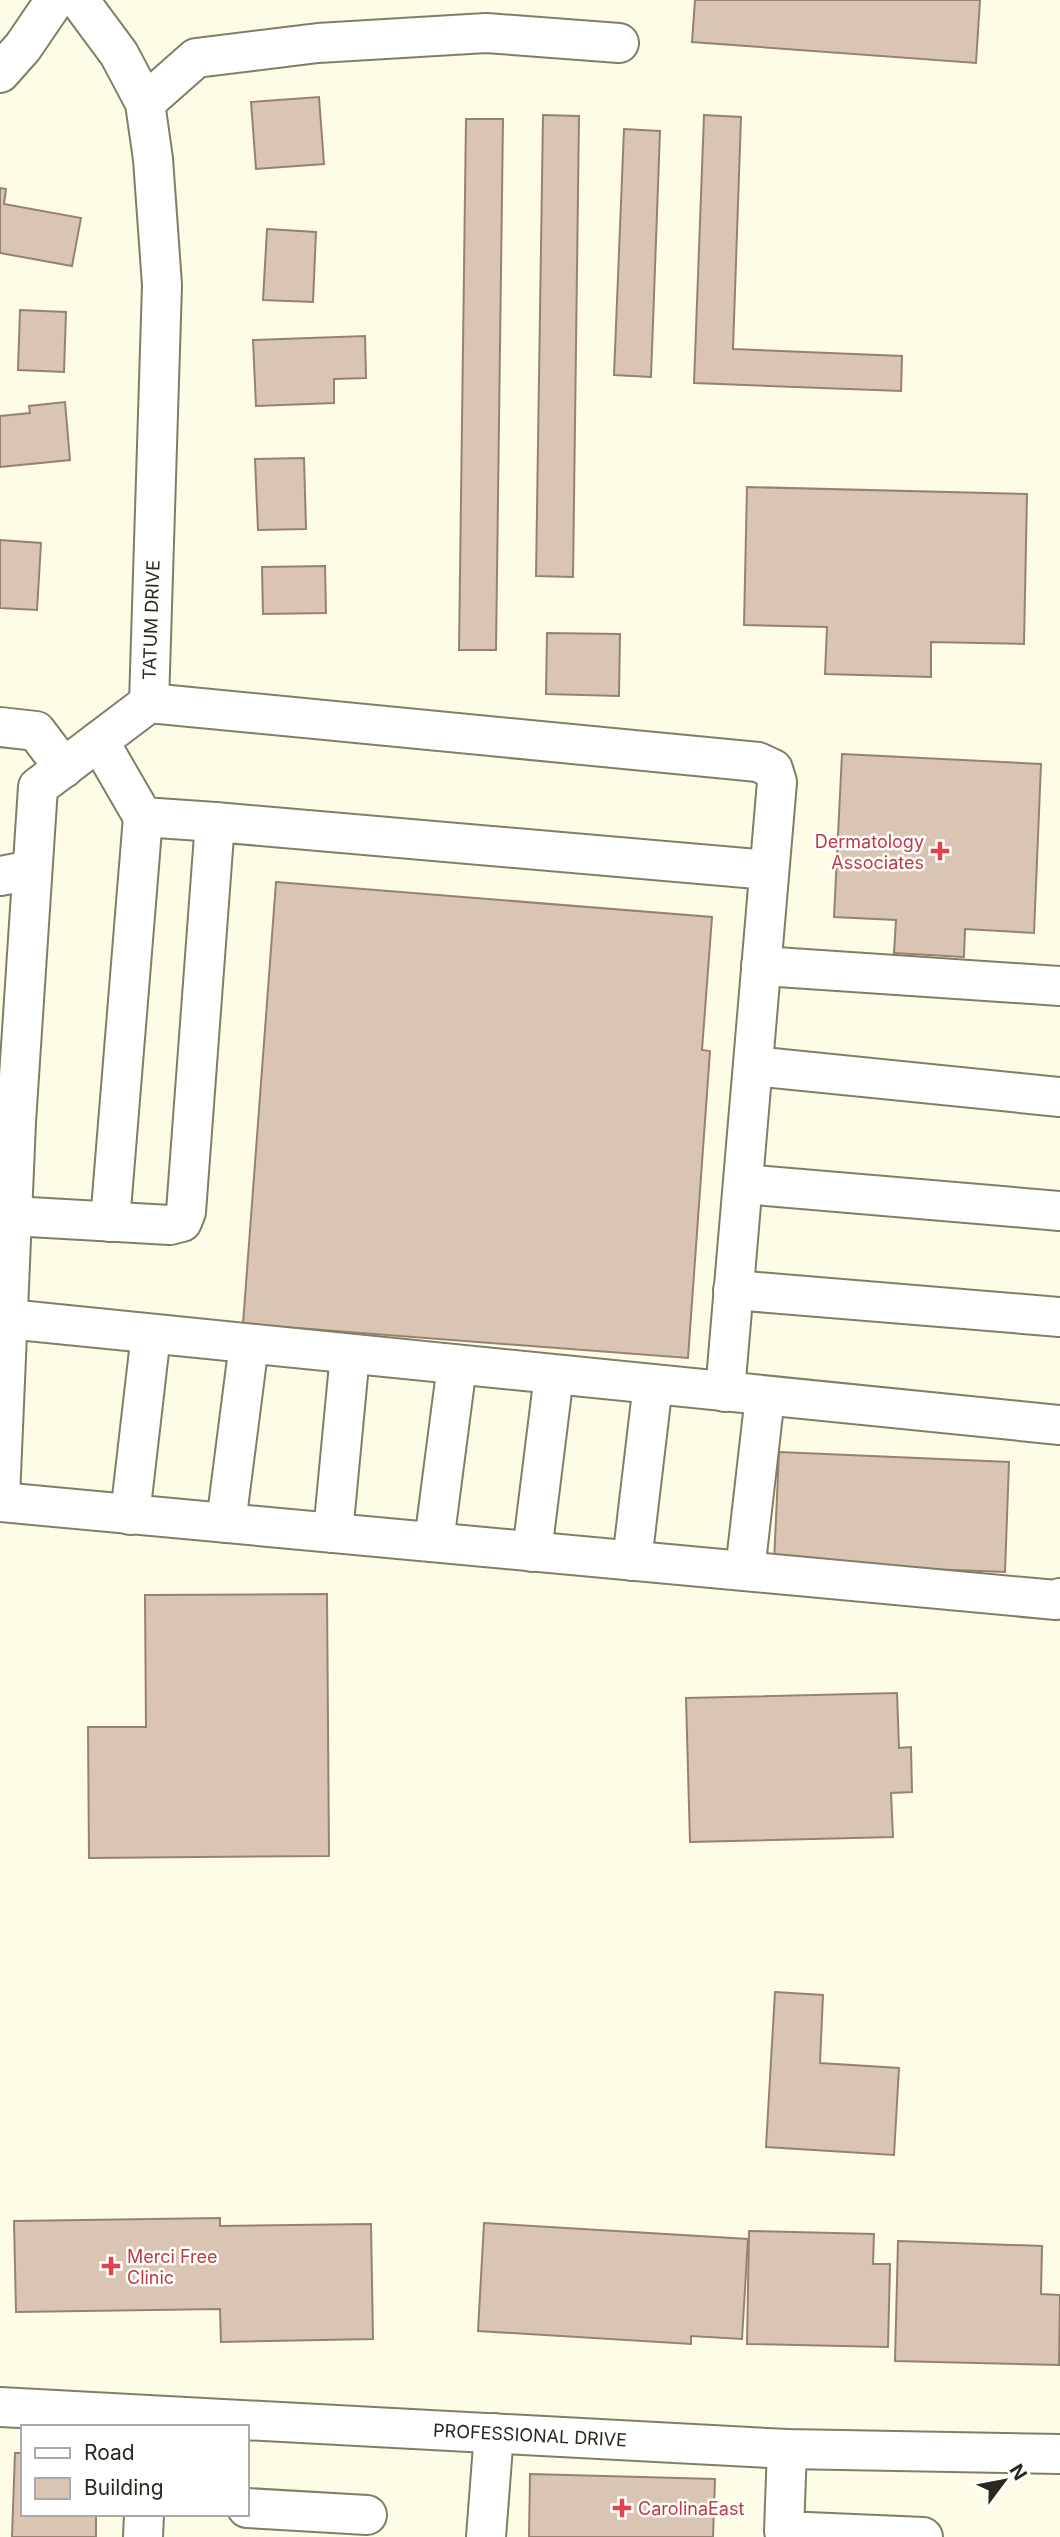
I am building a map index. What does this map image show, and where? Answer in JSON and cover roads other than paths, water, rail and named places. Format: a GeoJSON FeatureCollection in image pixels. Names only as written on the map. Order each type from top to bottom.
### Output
{"type":"FeatureCollection","features":[{"type":"Feature","properties":{"kind":"street"},"geometry":{"type":"LineString","coordinates":[[0,73],[23,47],[55,0]]}},
{"type":"Feature","properties":{"kind":"street","name":"TATUM DRIVE"},"geometry":{"type":"LineString","coordinates":[[0,1500],[12,1216],[7,1167],[16,873],[38,787],[149,703],[162,285],[153,159],[145,103],[120,54],[79,0]]}},
{"type":"Feature","properties":{"kind":"street"},"geometry":{"type":"LineString","coordinates":[[145,103],[197,58],[318,43],[486,33],[619,43]]}},
{"type":"Feature","properties":{"kind":"street"},"geometry":{"type":"LineString","coordinates":[[149,703],[758,762],[773,769],[777,782],[725,1392]]}},
{"type":"Feature","properties":{"kind":"street"},"geometry":{"type":"LineString","coordinates":[[0,727],[36,731],[64,768]]}},
{"type":"Feature","properties":{"kind":"street"},"geometry":{"type":"LineString","coordinates":[[99,741],[143,817],[110,1222]]}},
{"type":"Feature","properties":{"kind":"street"},"geometry":{"type":"LineString","coordinates":[[143,817],[769,870]]}},
{"type":"Feature","properties":{"kind":"street"},"geometry":{"type":"LineString","coordinates":[[12,1216],[170,1225],[181,1222],[186,1212],[215,822]]}},
{"type":"Feature","properties":{"kind":"street"},"geometry":{"type":"LineString","coordinates":[[761,967],[1060,986]]}},
{"type":"Feature","properties":{"kind":"street"},"geometry":{"type":"LineString","coordinates":[[753,1066],[1060,1097]]}},
{"type":"Feature","properties":{"kind":"street"},"geometry":{"type":"LineString","coordinates":[[743,1185],[1060,1211]]}},
{"type":"Feature","properties":{"kind":"street"},"geometry":{"type":"LineString","coordinates":[[733,1290],[1060,1317]]}},
{"type":"Feature","properties":{"kind":"street"},"geometry":{"type":"LineString","coordinates":[[8,1319],[1060,1426]]}},
{"type":"Feature","properties":{"kind":"street"},"geometry":{"type":"LineString","coordinates":[[130,1514],[151,1334]]}},
{"type":"Feature","properties":{"kind":"street"},"geometry":{"type":"LineString","coordinates":[[226,1523],[249,1344]]}},
{"type":"Feature","properties":{"kind":"street"},"geometry":{"type":"LineString","coordinates":[[333,1533],[350,1354]]}},
{"type":"Feature","properties":{"kind":"street"},"geometry":{"type":"LineString","coordinates":[[434,1542],[457,1365]]}},
{"type":"Feature","properties":{"kind":"street"},"geometry":{"type":"LineString","coordinates":[[532,1552],[554,1375]]}},
{"type":"Feature","properties":{"kind":"street"},"geometry":{"type":"LineString","coordinates":[[632,1561],[653,1384]]}},
{"type":"Feature","properties":{"kind":"street"},"geometry":{"type":"LineString","coordinates":[[745,1571],[765,1395]]}},
{"type":"Feature","properties":{"kind":"street"},"geometry":{"type":"LineString","coordinates":[[0,1500],[532,1552],[1056,1600],[1060,1598]]}},
{"type":"Feature","properties":{"kind":"street","name":"PROFESSIONAL DRIVE"},"geometry":{"type":"LineString","coordinates":[[0,2407],[148,2421],[494,2433],[787,2449],[1060,2454]]}},
{"type":"Feature","properties":{"kind":"street"},"geometry":{"type":"LineString","coordinates":[[486,2537],[494,2433]]}},
{"type":"Feature","properties":{"kind":"street"},"geometry":{"type":"LineString","coordinates":[[787,2449],[784,2534],[923,2537]]}},
{"type":"Feature","properties":{"kind":"street"},"geometry":{"type":"LineString","coordinates":[[248,2508],[367,2515]]}},
{"type":"Feature","properties":{"kind":"street"},"geometry":{"type":"LineString","coordinates":[[143,2537],[144,2516]]}},
{"type":"Feature","properties":{"kind":"place","name":"Dermatology Associates"},"geometry":{"type":"Point","coordinates":[940,851]}},
{"type":"Feature","properties":{"kind":"place","name":"Merci Free Clinic"},"geometry":{"type":"Point","coordinates":[111,2266]}},
{"type":"Feature","properties":{"kind":"place","name":"CarolinaEast"},"geometry":{"type":"Point","coordinates":[622,2508]}}]}
